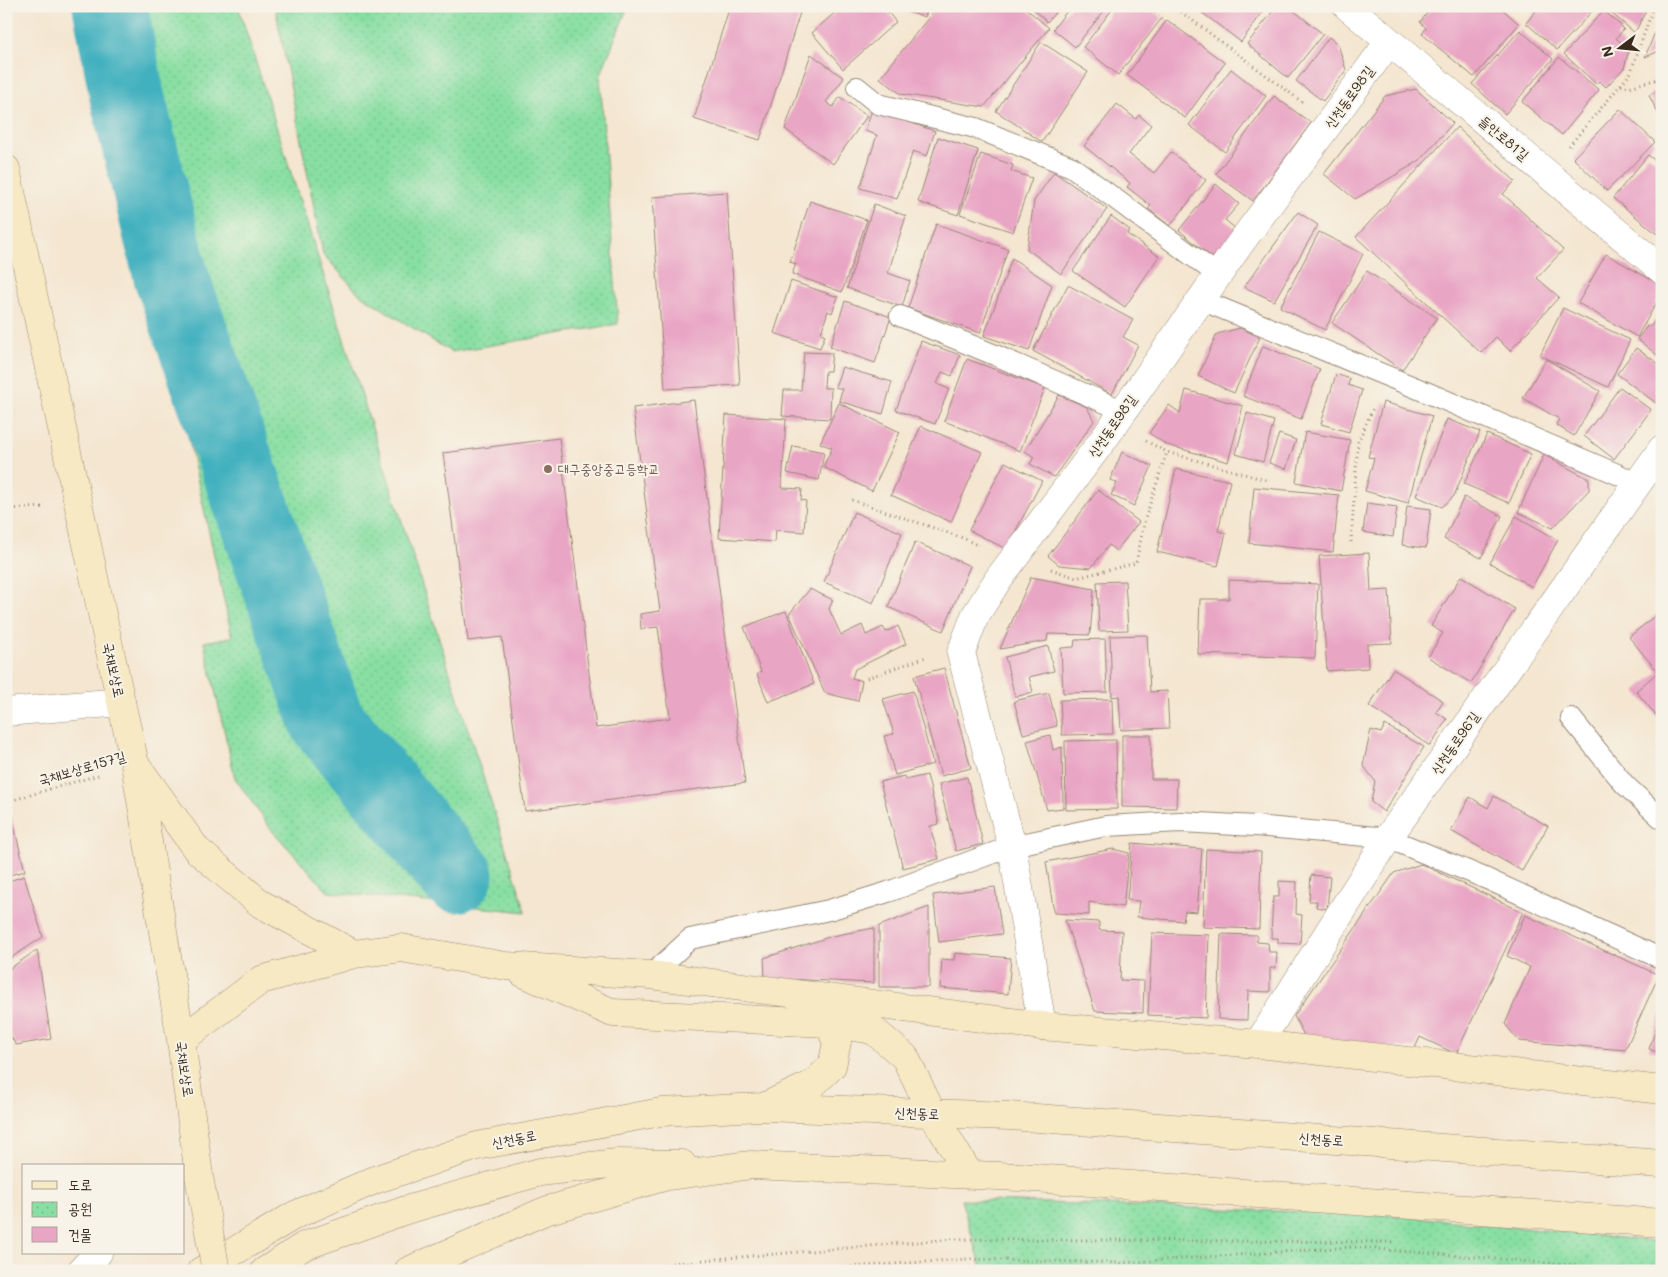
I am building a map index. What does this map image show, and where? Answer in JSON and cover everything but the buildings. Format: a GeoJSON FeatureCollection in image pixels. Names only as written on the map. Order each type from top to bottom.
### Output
{"type":"FeatureCollection","features":[{"type":"Feature","properties":{"kind":"main road","name":"국채보상로"},"geometry":{"type":"LineString","coordinates":[[6,169],[120,702],[135,764],[182,1040],[192,1164],[216,1271]]}},
{"type":"Feature","properties":{"kind":"main road"},"geometry":{"type":"LineString","coordinates":[[135,764],[197,850],[261,904],[354,954]]}},
{"type":"Feature","properties":{"kind":"main road"},"geometry":{"type":"LineString","coordinates":[[182,1040],[260,980],[354,954],[401,948],[506,966],[650,975],[1042,1026],[1258,1044],[1662,1090]]}},
{"type":"Feature","properties":{"kind":"main road"},"geometry":{"type":"LineString","coordinates":[[506,966],[613,1013],[828,1023],[874,1030],[905,1057],[932,1113],[969,1174]]}},
{"type":"Feature","properties":{"kind":"main road"},"geometry":{"type":"LineString","coordinates":[[762,1108],[813,1084],[832,1066],[837,1042],[828,1023]]}},
{"type":"Feature","properties":{"kind":"main road","name":"신천동로"},"geometry":{"type":"LineString","coordinates":[[201,1271],[295,1215],[377,1179],[477,1146],[661,1112],[762,1108],[1010,1116],[1662,1164]]}},
{"type":"Feature","properties":{"kind":"main road"},"geometry":{"type":"LineString","coordinates":[[265,1271],[304,1246],[406,1210],[540,1172],[617,1163],[751,1164],[969,1174],[1662,1223]]}},
{"type":"Feature","properties":{"kind":"main road"},"geometry":{"type":"LineString","coordinates":[[410,1270],[545,1211],[667,1176],[751,1164]]}},
{"type":"Feature","properties":{"kind":"street","name":"들안로81길"},"geometry":{"type":"LineString","coordinates":[[1347,6],[1662,270]]}},
{"type":"Feature","properties":{"kind":"street","name":"신천동로98길"},"geometry":{"type":"LineString","coordinates":[[962,653],[975,616],[1013,559],[1119,418],[1218,275],[1389,42]]}},
{"type":"Feature","properties":{"kind":"street","name":"신천동로96길"},"geometry":{"type":"LineString","coordinates":[[1258,1044],[1388,838],[1662,449]]}},
{"type":"Feature","properties":{"kind":"street"},"geometry":{"type":"LineString","coordinates":[[962,653],[1012,846],[1042,1026]]}},
{"type":"Feature","properties":{"kind":"street"},"geometry":{"type":"LineString","coordinates":[[6,712],[120,702]]}},
{"type":"Feature","properties":{"kind":"street"},"geometry":{"type":"LineString","coordinates":[[81,1271],[97,1254]]}},
{"type":"Feature","properties":{"kind":"lane"},"geometry":{"type":"LineString","coordinates":[[857,87],[878,104],[976,128],[1072,167],[1218,275]]}},
{"type":"Feature","properties":{"kind":"lane"},"geometry":{"type":"LineString","coordinates":[[1201,300],[1638,483]]}},
{"type":"Feature","properties":{"kind":"lane"},"geometry":{"type":"LineString","coordinates":[[900,316],[995,355],[1119,418]]}},
{"type":"Feature","properties":{"kind":"lane"},"geometry":{"type":"LineString","coordinates":[[1571,718],[1625,785],[1662,819]]}},
{"type":"Feature","properties":{"kind":"lane"},"geometry":{"type":"LineString","coordinates":[[650,975],[690,939],[829,910],[888,892],[1012,846],[1106,826],[1180,822],[1256,826],[1388,838],[1487,879],[1662,959]]}},
{"type":"Feature","properties":{"kind":"path"},"geometry":{"type":"LineString","coordinates":[[1173,6],[1330,123]]}},
{"type":"Feature","properties":{"kind":"path"},"geometry":{"type":"LineString","coordinates":[[1546,173],[1630,74],[1654,6]]}},
{"type":"Feature","properties":{"kind":"path"},"geometry":{"type":"LineString","coordinates":[[1621,85],[1629,87],[1662,78]]}},
{"type":"Feature","properties":{"kind":"path"},"geometry":{"type":"LineString","coordinates":[[1351,542],[1358,442],[1387,377]]}},
{"type":"Feature","properties":{"kind":"path"},"geometry":{"type":"LineString","coordinates":[[1119,418],[1167,452],[1269,481]]}},
{"type":"Feature","properties":{"kind":"path"},"geometry":{"type":"LineString","coordinates":[[852,500],[964,538],[1013,559],[1076,578],[1136,563],[1145,519],[1167,452]]}},
{"type":"Feature","properties":{"kind":"path"},"geometry":{"type":"LineString","coordinates":[[867,678],[931,656],[962,653]]}},
{"type":"Feature","properties":{"kind":"path","name":"국채보상로157길"},"geometry":{"type":"LineString","coordinates":[[6,802],[135,764]]}},
{"type":"Feature","properties":{"kind":"path"},"geometry":{"type":"LineString","coordinates":[[633,1271],[680,1262],[953,1238],[1400,1242]]}},
{"type":"Feature","properties":{"kind":"path"},"geometry":{"type":"LineString","coordinates":[[791,1271],[967,1259],[1121,1263],[1352,1247],[1646,1271]]}},
{"type":"Feature","properties":{"kind":"green space"},"geometry":{"type":"Polygon","coordinates":[[[94,6],[238,6],[526,912],[328,892],[270,828],[235,778],[204,642],[232,637],[94,6]]]}},
{"type":"Feature","properties":{"kind":"green space"},"geometry":{"type":"Polygon","coordinates":[[[275,6],[628,6],[600,76],[618,324],[451,352],[359,294],[323,254],[275,6]]]}},
{"type":"Feature","properties":{"kind":"green space"},"geometry":{"type":"Polygon","coordinates":[[[961,1200],[1394,1215],[1662,1242],[1662,1271],[983,1271],[961,1200]]]}},
{"type":"Feature","properties":{"kind":"waterway"},"geometry":{"type":"LineString","coordinates":[[110,6],[127,96],[171,276],[327,721],[456,875]]}},
{"type":"Feature","properties":{"kind":"place","name":"대구중앙중고등학교"},"geometry":{"type":"Point","coordinates":[548,469]}}]}
